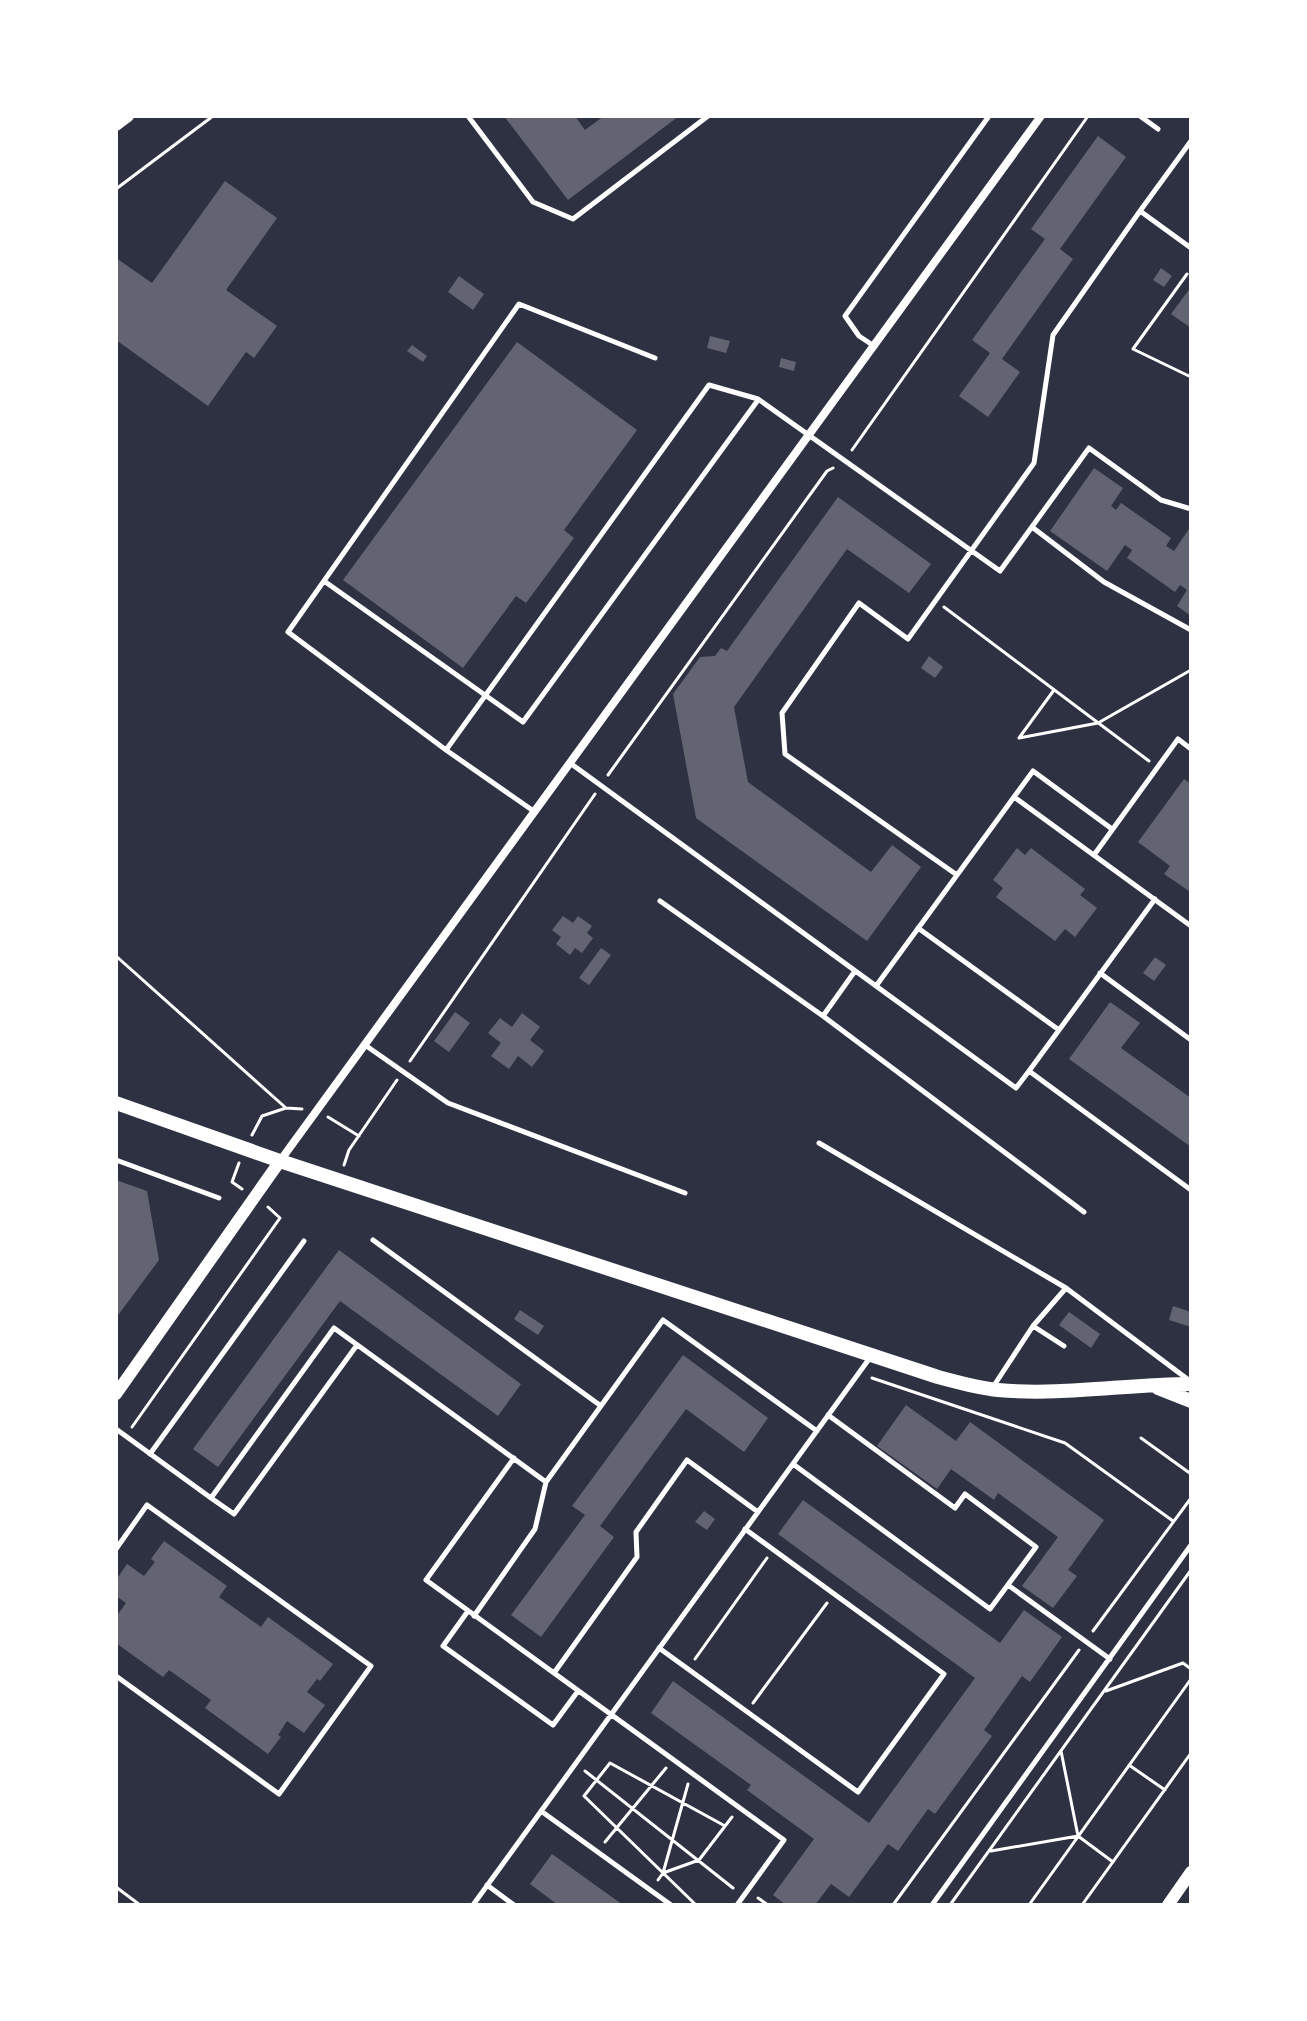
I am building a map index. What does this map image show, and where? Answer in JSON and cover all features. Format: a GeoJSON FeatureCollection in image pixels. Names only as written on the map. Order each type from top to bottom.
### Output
{"type":"FeatureCollection","features":[{"type":"Feature","properties":{"kind":"main road"},"geometry":{"type":"LineString","coordinates":[[116,1103],[280,1161],[938,1377],[991,1389],[1065,1390],[1191,1382]]}},
{"type":"Feature","properties":{"kind":"main road"},"geometry":{"type":"LineString","coordinates":[[1146,1384],[1191,1401]]}},
{"type":"Feature","properties":{"kind":"street"},"geometry":{"type":"LineString","coordinates":[[116,125],[128,116]]}},
{"type":"Feature","properties":{"kind":"street"},"geometry":{"type":"LineString","coordinates":[[116,1394],[280,1161],[1041,116]]}},
{"type":"Feature","properties":{"kind":"street"},"geometry":{"type":"LineString","coordinates":[[1168,1905],[1191,1872]]}},
{"type":"Feature","properties":{"kind":"lane"},"geometry":{"type":"LineString","coordinates":[[468,116],[533,202],[573,219],[708,116]]}},
{"type":"Feature","properties":{"kind":"lane"},"geometry":{"type":"LineString","coordinates":[[874,346],[859,336],[845,316],[989,116]]}},
{"type":"Feature","properties":{"kind":"lane"},"geometry":{"type":"LineString","coordinates":[[1140,116],[1158,129]]}},
{"type":"Feature","properties":{"kind":"lane"},"geometry":{"type":"LineString","coordinates":[[957,875],[785,754],[782,713],[859,603],[908,639],[1034,463],[1053,335],[1191,141]]}},
{"type":"Feature","properties":{"kind":"lane"},"geometry":{"type":"LineString","coordinates":[[1140,211],[1191,248]]}},
{"type":"Feature","properties":{"kind":"lane"},"geometry":{"type":"LineString","coordinates":[[535,812],[288,632],[519,304],[655,358]]}},
{"type":"Feature","properties":{"kind":"lane"},"geometry":{"type":"LineString","coordinates":[[446,750],[709,385],[758,399],[1000,571],[1089,448],[1161,500],[1191,509]]}},
{"type":"Feature","properties":{"kind":"lane"},"geometry":{"type":"LineString","coordinates":[[324,581],[523,722],[758,399]]}},
{"type":"Feature","properties":{"kind":"lane"},"geometry":{"type":"LineString","coordinates":[[1032,527],[1104,582],[1191,630]]}},
{"type":"Feature","properties":{"kind":"lane"},"geometry":{"type":"LineString","coordinates":[[1094,855],[1178,739],[1191,749]]}},
{"type":"Feature","properties":{"kind":"lane"},"geometry":{"type":"LineString","coordinates":[[570,763],[1016,1088],[1155,899]]}},
{"type":"Feature","properties":{"kind":"lane"},"geometry":{"type":"LineString","coordinates":[[876,986],[1033,771],[1112,829]]}},
{"type":"Feature","properties":{"kind":"lane"},"geometry":{"type":"LineString","coordinates":[[1014,797],[1191,926]]}},
{"type":"Feature","properties":{"kind":"lane"},"geometry":{"type":"LineString","coordinates":[[660,901],[823,1016],[1084,1212]]}},
{"type":"Feature","properties":{"kind":"lane"},"geometry":{"type":"LineString","coordinates":[[918,928],[1059,1030]]}},
{"type":"Feature","properties":{"kind":"lane"},"geometry":{"type":"LineString","coordinates":[[823,1016],[855,971]]}},
{"type":"Feature","properties":{"kind":"lane"},"geometry":{"type":"LineString","coordinates":[[1100,973],[1191,1040]]}},
{"type":"Feature","properties":{"kind":"lane"},"geometry":{"type":"LineString","coordinates":[[365,1045],[448,1103],[685,1193]]}},
{"type":"Feature","properties":{"kind":"lane"},"geometry":{"type":"LineString","coordinates":[[1029,1071],[1191,1190]]}},
{"type":"Feature","properties":{"kind":"lane"},"geometry":{"type":"LineString","coordinates":[[819,1143],[1066,1288],[1191,1382]]}},
{"type":"Feature","properties":{"kind":"lane"},"geometry":{"type":"LineString","coordinates":[[116,1160],[219,1198]]}},
{"type":"Feature","properties":{"kind":"lane"},"geometry":{"type":"LineString","coordinates":[[373,1240],[601,1406]]}},
{"type":"Feature","properties":{"kind":"lane"},"geometry":{"type":"LineString","coordinates":[[150,1454],[304,1241]]}},
{"type":"Feature","properties":{"kind":"lane"},"geometry":{"type":"LineString","coordinates":[[991,1389],[1033,1326],[1066,1288]]}},
{"type":"Feature","properties":{"kind":"lane"},"geometry":{"type":"LineString","coordinates":[[474,1616],[535,1529],[546,1482],[663,1320],[817,1431]]}},
{"type":"Feature","properties":{"kind":"lane"},"geometry":{"type":"LineString","coordinates":[[1033,1326],[1064,1346]]}},
{"type":"Feature","properties":{"kind":"lane"},"geometry":{"type":"LineString","coordinates":[[211,1498],[334,1328],[546,1482]]}},
{"type":"Feature","properties":{"kind":"lane"},"geometry":{"type":"LineString","coordinates":[[116,1429],[234,1514],[357,1345]]}},
{"type":"Feature","properties":{"kind":"lane"},"geometry":{"type":"LineString","coordinates":[[473,1905],[870,1357]]}},
{"type":"Feature","properties":{"kind":"lane"},"geometry":{"type":"LineString","coordinates":[[793,1464],[990,1609],[1036,1547],[965,1494],[955,1508],[828,1415]]}},
{"type":"Feature","properties":{"kind":"lane"},"geometry":{"type":"LineString","coordinates":[[514,1458],[426,1580],[784,1840],[737,1905]]}},
{"type":"Feature","properties":{"kind":"lane"},"geometry":{"type":"LineString","coordinates":[[554,1673],[637,1557],[636,1532],[687,1460],[758,1512]]}},
{"type":"Feature","properties":{"kind":"lane"},"geometry":{"type":"LineString","coordinates":[[116,1549],[147,1505],[371,1666],[279,1794],[116,1676]]}},
{"type":"Feature","properties":{"kind":"lane"},"geometry":{"type":"LineString","coordinates":[[659,1648],[858,1792],[944,1674],[745,1529]]}},
{"type":"Feature","properties":{"kind":"lane"},"geometry":{"type":"LineString","coordinates":[[932,1905],[1191,1545]]}},
{"type":"Feature","properties":{"kind":"lane"},"geometry":{"type":"LineString","coordinates":[[1008,1585],[1110,1659]]}},
{"type":"Feature","properties":{"kind":"lane"},"geometry":{"type":"LineString","coordinates":[[468,1611],[443,1646],[553,1725],[578,1691]]}},
{"type":"Feature","properties":{"kind":"lane"},"geometry":{"type":"LineString","coordinates":[[541,1811],[671,1905]]}},
{"type":"Feature","properties":{"kind":"lane"},"geometry":{"type":"LineString","coordinates":[[487,1885],[514,1905]]}},
{"type":"Feature","properties":{"kind":"path"},"geometry":{"type":"LineString","coordinates":[[116,189],[213,116]]}},
{"type":"Feature","properties":{"kind":"path"},"geometry":{"type":"LineString","coordinates":[[339,1180],[349,1150],[600,785],[827,471],[844,461],[1088,116]]}},
{"type":"Feature","properties":{"kind":"path"},"geometry":{"type":"LineString","coordinates":[[1187,274],[1133,349],[1191,377]]}},
{"type":"Feature","properties":{"kind":"path"},"geometry":{"type":"LineString","coordinates":[[935,600],[1158,768]]}},
{"type":"Feature","properties":{"kind":"path"},"geometry":{"type":"LineString","coordinates":[[1054,690],[1019,738],[1098,723],[1191,670]]}},
{"type":"Feature","properties":{"kind":"path"},"geometry":{"type":"LineString","coordinates":[[116,956],[286,1108],[317,1111],[359,1136]]}},
{"type":"Feature","properties":{"kind":"path"},"geometry":{"type":"LineString","coordinates":[[126,1436],[280,1218],[232,1182]]}},
{"type":"Feature","properties":{"kind":"path"},"geometry":{"type":"LineString","coordinates":[[858,1373],[1065,1443],[1173,1521]]}},
{"type":"Feature","properties":{"kind":"path"},"geometry":{"type":"LineString","coordinates":[[1141,1438],[1191,1474]]}},
{"type":"Feature","properties":{"kind":"path"},"geometry":{"type":"LineString","coordinates":[[893,1905],[1191,1498]]}},
{"type":"Feature","properties":{"kind":"path"},"geometry":{"type":"LineString","coordinates":[[688,1669],[773,1550]]}},
{"type":"Feature","properties":{"kind":"path"},"geometry":{"type":"LineString","coordinates":[[952,1905],[1191,1570]]}},
{"type":"Feature","properties":{"kind":"path"},"geometry":{"type":"LineString","coordinates":[[747,1711],[834,1594]]}},
{"type":"Feature","properties":{"kind":"path"},"geometry":{"type":"LineString","coordinates":[[1103,1692],[1183,1663],[1191,1669]]}},
{"type":"Feature","properties":{"kind":"path"},"geometry":{"type":"LineString","coordinates":[[1029,1905],[1191,1679]]}},
{"type":"Feature","properties":{"kind":"path"},"geometry":{"type":"LineString","coordinates":[[1061,1751],[1078,1836],[1113,1862]]}},
{"type":"Feature","properties":{"kind":"path"},"geometry":{"type":"LineString","coordinates":[[1082,1905],[1191,1753]]}},
{"type":"Feature","properties":{"kind":"path"},"geometry":{"type":"LineString","coordinates":[[597,1851],[673,1760]]}},
{"type":"Feature","properties":{"kind":"path"},"geometry":{"type":"LineString","coordinates":[[576,1763],[743,1896]]}},
{"type":"Feature","properties":{"kind":"path"},"geometry":{"type":"LineString","coordinates":[[696,1905],[584,1796],[610,1763],[725,1826]]}},
{"type":"Feature","properties":{"kind":"path"},"geometry":{"type":"LineString","coordinates":[[1129,1765],[1165,1790]]}},
{"type":"Feature","properties":{"kind":"path"},"geometry":{"type":"LineString","coordinates":[[652,1891],[663,1873],[691,1773]]}},
{"type":"Feature","properties":{"kind":"path"},"geometry":{"type":"LineString","coordinates":[[663,1873],[699,1860],[739,1808]]}},
{"type":"Feature","properties":{"kind":"path"},"geometry":{"type":"LineString","coordinates":[[988,1851],[1078,1836]]}},
{"type":"Feature","properties":{"kind":"path"},"geometry":{"type":"LineString","coordinates":[[116,1887],[140,1905]]}},
{"type":"Feature","properties":{"kind":"building"},"geometry":{"type":"Polygon","coordinates":[[[504,116],[575,116],[585,130],[604,116],[679,116],[568,200],[504,116]]]}},
{"type":"Feature","properties":{"kind":"building"},"geometry":{"type":"Polygon","coordinates":[[[1098,136],[1126,157],[1060,249],[1073,259],[1002,359],[1020,372],[988,417],[959,396],[990,353],[972,340],[1045,239],[1031,229],[1098,136]]]}},
{"type":"Feature","properties":{"kind":"building"},"geometry":{"type":"Polygon","coordinates":[[[225,181],[277,218],[226,290],[277,326],[254,358],[246,352],[208,406],[116,340],[116,258],[152,283],[225,181]]]}},
{"type":"Feature","properties":{"kind":"building"},"geometry":{"type":"Polygon","coordinates":[[[1161,268],[1172,276],[1164,287],[1153,280],[1161,268]]]}},
{"type":"Feature","properties":{"kind":"building"},"geometry":{"type":"Polygon","coordinates":[[[459,276],[484,294],[473,310],[448,292],[459,276]]]}},
{"type":"Feature","properties":{"kind":"building"},"geometry":{"type":"Polygon","coordinates":[[[1191,287],[1191,328],[1171,314],[1191,287]]]}},
{"type":"Feature","properties":{"kind":"building"},"geometry":{"type":"Polygon","coordinates":[[[710,336],[730,341],[726,353],[707,348],[710,336]]]}},
{"type":"Feature","properties":{"kind":"building"},"geometry":{"type":"Polygon","coordinates":[[[517,342],[637,430],[564,530],[574,538],[526,603],[516,596],[463,668],[343,580],[517,342]]]}},
{"type":"Feature","properties":{"kind":"building"},"geometry":{"type":"Polygon","coordinates":[[[412,345],[427,356],[423,362],[407,351],[412,345]]]}},
{"type":"Feature","properties":{"kind":"building"},"geometry":{"type":"Polygon","coordinates":[[[781,358],[796,362],[794,371],[779,367],[781,358]]]}},
{"type":"Feature","properties":{"kind":"building"},"geometry":{"type":"Polygon","coordinates":[[[1094,468],[1123,488],[1111,506],[1116,510],[1121,503],[1171,538],[1166,546],[1174,551],[1191,526],[1191,616],[1177,606],[1187,590],[1180,585],[1175,592],[1127,558],[1132,550],[1125,545],[1107,571],[1050,531],[1094,468]]]}},
{"type":"Feature","properties":{"kind":"building"},"geometry":{"type":"Polygon","coordinates":[[[838,497],[931,564],[909,593],[847,549],[734,707],[748,782],[871,872],[892,845],[921,867],[867,941],[696,818],[673,694],[700,657],[715,656],[721,648],[727,651],[838,497]]]}},
{"type":"Feature","properties":{"kind":"building"},"geometry":{"type":"Polygon","coordinates":[[[929,656],[943,667],[935,678],[921,668],[929,656]]]}},
{"type":"Feature","properties":{"kind":"building"},"geometry":{"type":"Polygon","coordinates":[[[1184,779],[1191,784],[1189,891],[1164,874],[1170,866],[1138,842],[1184,779]]]}},
{"type":"Feature","properties":{"kind":"building"},"geometry":{"type":"Polygon","coordinates":[[[1017,848],[1025,855],[1031,848],[1085,889],[1080,895],[1097,908],[1075,937],[1065,929],[1055,941],[996,897],[1003,888],[993,880],[1017,848]]]}},
{"type":"Feature","properties":{"kind":"building"},"geometry":{"type":"Polygon","coordinates":[[[563,916],[573,923],[578,916],[592,926],[587,933],[593,938],[582,953],[575,948],[570,955],[556,944],[561,937],[552,930],[563,916]]]}},
{"type":"Feature","properties":{"kind":"building"},"geometry":{"type":"Polygon","coordinates":[[[601,948],[611,955],[589,985],[579,978],[601,948]]]}},
{"type":"Feature","properties":{"kind":"building"},"geometry":{"type":"Polygon","coordinates":[[[1155,957],[1166,965],[1154,981],[1143,973],[1155,957]]]}},
{"type":"Feature","properties":{"kind":"building"},"geometry":{"type":"Polygon","coordinates":[[[1110,1002],[1140,1023],[1121,1048],[1191,1098],[1191,1147],[1069,1059],[1110,1002]]]}},
{"type":"Feature","properties":{"kind":"building"},"geometry":{"type":"Polygon","coordinates":[[[455,1012],[470,1023],[449,1052],[434,1041],[455,1012]]]}},
{"type":"Feature","properties":{"kind":"building"},"geometry":{"type":"Polygon","coordinates":[[[522,1013],[540,1027],[530,1040],[544,1051],[532,1067],[518,1056],[509,1069],[491,1056],[501,1043],[488,1033],[500,1018],[512,1027],[522,1013]]]}},
{"type":"Feature","properties":{"kind":"building"},"geometry":{"type":"Polygon","coordinates":[[[116,1180],[147,1191],[159,1260],[116,1318],[116,1180]]]}},
{"type":"Feature","properties":{"kind":"building"},"geometry":{"type":"Polygon","coordinates":[[[339,1250],[521,1384],[498,1416],[340,1301],[218,1467],[193,1449],[339,1250]]]}},
{"type":"Feature","properties":{"kind":"building"},"geometry":{"type":"Polygon","coordinates":[[[1173,1306],[1191,1312],[1191,1327],[1169,1320],[1173,1306]]]}},
{"type":"Feature","properties":{"kind":"building"},"geometry":{"type":"Polygon","coordinates":[[[520,1310],[544,1326],[538,1335],[514,1319],[520,1310]]]}},
{"type":"Feature","properties":{"kind":"building"},"geometry":{"type":"Polygon","coordinates":[[[1069,1312],[1100,1334],[1091,1348],[1059,1325],[1069,1312]]]}},
{"type":"Feature","properties":{"kind":"building"},"geometry":{"type":"Polygon","coordinates":[[[683,1355],[768,1418],[744,1452],[686,1409],[600,1526],[614,1537],[541,1637],[511,1615],[585,1515],[572,1506],[683,1355]]]}},
{"type":"Feature","properties":{"kind":"building"},"geometry":{"type":"Polygon","coordinates":[[[906,1405],[956,1441],[970,1422],[1104,1520],[1068,1570],[1077,1576],[1053,1608],[1022,1586],[1058,1537],[998,1493],[994,1500],[951,1469],[937,1489],[877,1446],[906,1405]]]}},
{"type":"Feature","properties":{"kind":"building"},"geometry":{"type":"Polygon","coordinates":[[[803,1500],[1000,1643],[1024,1610],[1062,1637],[1030,1682],[1022,1676],[984,1730],[992,1736],[935,1814],[928,1809],[898,1851],[888,1844],[849,1897],[831,1884],[815,1905],[786,1905],[773,1895],[814,1839],[747,1790],[751,1785],[651,1713],[673,1681],[869,1823],[975,1678],[778,1534],[803,1500]]]}},
{"type":"Feature","properties":{"kind":"building"},"geometry":{"type":"Polygon","coordinates":[[[704,1511],[715,1519],[707,1530],[695,1522],[704,1511]]]}},
{"type":"Feature","properties":{"kind":"building"},"geometry":{"type":"Polygon","coordinates":[[[164,1541],[227,1586],[219,1597],[261,1627],[268,1617],[333,1664],[307,1692],[325,1705],[304,1733],[287,1721],[278,1735],[281,1737],[268,1754],[205,1708],[211,1700],[169,1670],[163,1677],[116,1643],[116,1617],[126,1603],[116,1596],[116,1580],[127,1564],[144,1576],[155,1562],[151,1559],[164,1541]]]}},
{"type":"Feature","properties":{"kind":"building"},"geometry":{"type":"Polygon","coordinates":[[[552,1854],[623,1905],[558,1905],[530,1884],[552,1854]]]}}]}
